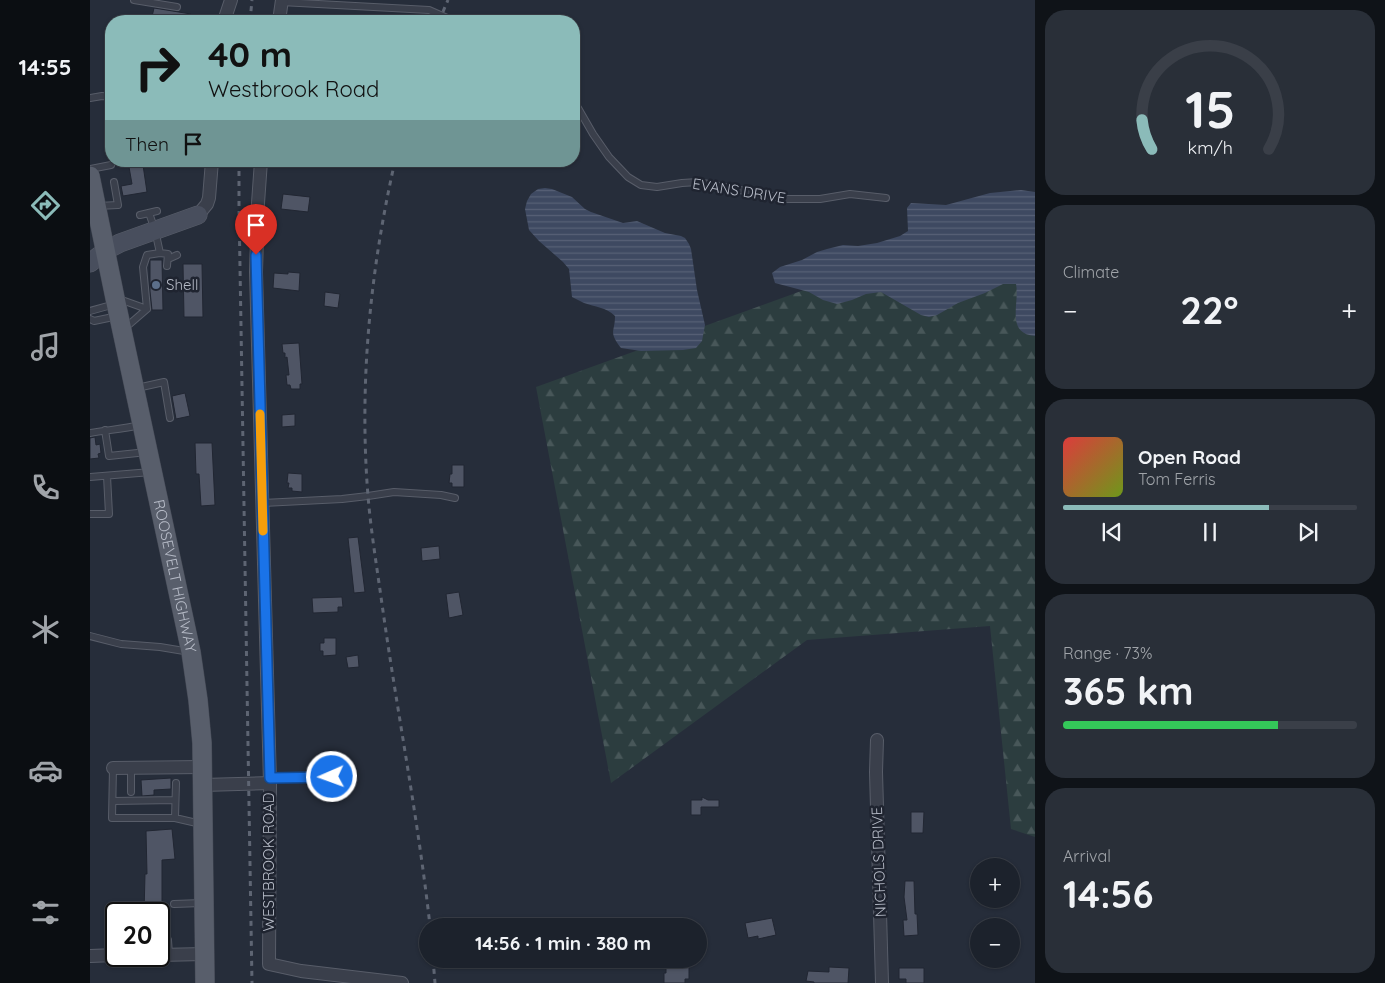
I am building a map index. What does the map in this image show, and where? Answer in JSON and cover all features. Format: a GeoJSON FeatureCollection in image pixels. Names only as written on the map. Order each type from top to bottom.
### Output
{"type":"FeatureCollection","features":[{"type":"Feature","properties":{"kind":"main road","name":"ROOSEVELT HIGHWAY"},"geometry":{"type":"LineString","coordinates":[[90,176],[191,652],[198,700],[202,743],[204,983]]}},
{"type":"Feature","properties":{"kind":"street"},"geometry":{"type":"LineString","coordinates":[[226,15],[231,0]]}},
{"type":"Feature","properties":{"kind":"street"},"geometry":{"type":"LineString","coordinates":[[280,15],[281,1]]}},
{"type":"Feature","properties":{"kind":"street"},"geometry":{"type":"LineString","coordinates":[[90,263],[105,251],[120,243],[198,215],[209,198],[212,167]]}},
{"type":"Feature","properties":{"kind":"street","name":"WESTBROOK ROAD"},"geometry":{"type":"LineString","coordinates":[[261,167],[256,272],[270,781],[269,964],[338,979]]}},
{"type":"Feature","properties":{"kind":"street","name":"NICHOLS DRIVE"},"geometry":{"type":"LineString","coordinates":[[876,740],[882,983]]}},
{"type":"Feature","properties":{"kind":"street"},"geometry":{"type":"LineString","coordinates":[[113,768],[132,767],[202,776],[270,781]]}},
{"type":"Feature","properties":{"kind":"street"},"geometry":{"type":"LineString","coordinates":[[170,955],[204,954]]}},
{"type":"Feature","properties":{"kind":"street"},"geometry":{"type":"LineString","coordinates":[[90,956],[105,956]]}},
{"type":"Feature","properties":{"kind":"street"},"geometry":{"type":"LineString","coordinates":[[338,979],[402,983]]}},
{"type":"Feature","properties":{"kind":"lane"},"geometry":{"type":"LineString","coordinates":[[134,0],[177,7]]}},
{"type":"Feature","properties":{"kind":"lane"},"geometry":{"type":"LineString","coordinates":[[281,1],[429,10],[440,15]]}},
{"type":"Feature","properties":{"kind":"lane"},"geometry":{"type":"LineString","coordinates":[[90,98],[105,96]]}},
{"type":"Feature","properties":{"kind":"lane","name":"EVANS DRIVE"},"geometry":{"type":"LineString","coordinates":[[580,112],[592,134],[609,157],[628,177],[641,185],[657,187],[698,182],[787,199],[820,199],[850,194],[886,198]]}},
{"type":"Feature","properties":{"kind":"lane"},"geometry":{"type":"LineString","coordinates":[[90,169],[105,166]]}},
{"type":"Feature","properties":{"kind":"lane"},"geometry":{"type":"LineString","coordinates":[[96,206],[118,205],[114,182]]}},
{"type":"Feature","properties":{"kind":"lane"},"geometry":{"type":"LineString","coordinates":[[140,215],[157,211]]}},
{"type":"Feature","properties":{"kind":"lane"},"geometry":{"type":"LineString","coordinates":[[149,213],[160,253]]}},
{"type":"Feature","properties":{"kind":"lane"},"geometry":{"type":"LineString","coordinates":[[146,309],[143,267],[147,255],[168,254],[167,266]]}},
{"type":"Feature","properties":{"kind":"lane"},"geometry":{"type":"LineString","coordinates":[[168,259],[177,256]]}},
{"type":"Feature","properties":{"kind":"lane"},"geometry":{"type":"LineString","coordinates":[[90,311],[118,312],[146,309]]}},
{"type":"Feature","properties":{"kind":"lane"},"geometry":{"type":"LineString","coordinates":[[90,319],[94,321],[118,312],[146,309]]}},
{"type":"Feature","properties":{"kind":"lane"},"geometry":{"type":"LineString","coordinates":[[135,388],[164,382],[170,418]]}},
{"type":"Feature","properties":{"kind":"lane"},"geometry":{"type":"LineString","coordinates":[[90,434],[143,425]]}},
{"type":"Feature","properties":{"kind":"lane"},"geometry":{"type":"LineString","coordinates":[[105,430],[110,456],[148,452]]}},
{"type":"Feature","properties":{"kind":"lane"},"geometry":{"type":"LineString","coordinates":[[90,477],[152,472]]}},
{"type":"Feature","properties":{"kind":"lane"},"geometry":{"type":"LineString","coordinates":[[90,514],[109,514],[107,476]]}},
{"type":"Feature","properties":{"kind":"lane"},"geometry":{"type":"LineString","coordinates":[[263,503],[342,499],[394,492],[441,495],[455,498]]}},
{"type":"Feature","properties":{"kind":"lane"},"geometry":{"type":"LineString","coordinates":[[90,636],[121,644],[191,652]]}},
{"type":"Feature","properties":{"kind":"lane"},"geometry":{"type":"LineString","coordinates":[[131,792],[132,767]]}},
{"type":"Feature","properties":{"kind":"lane"},"geometry":{"type":"LineString","coordinates":[[113,768],[112,818],[175,818],[202,824]]}},
{"type":"Feature","properties":{"kind":"lane"},"geometry":{"type":"LineString","coordinates":[[270,781],[332,777]]}},
{"type":"Feature","properties":{"kind":"lane"},"geometry":{"type":"LineString","coordinates":[[175,818],[176,783]]}},
{"type":"Feature","properties":{"kind":"lane"},"geometry":{"type":"LineString","coordinates":[[113,801],[175,800]]}},
{"type":"Feature","properties":{"kind":"lane"},"geometry":{"type":"LineString","coordinates":[[174,904],[203,903]]}},
{"type":"Feature","properties":{"kind":"green space"},"geometry":{"type":"Polygon","coordinates":[[[1035,200],[1035,837],[1011,829],[990,626],[807,640],[611,783],[536,387],[826,282],[1035,200]]]}},
{"type":"Feature","properties":{"kind":"water"},"geometry":{"type":"Polygon","coordinates":[[[545,188],[572,197],[591,212],[623,223],[637,221],[665,233],[685,238],[691,249],[697,290],[705,325],[702,341],[696,348],[641,351],[621,348],[613,335],[615,316],[604,309],[572,297],[569,269],[529,230],[525,209],[527,201],[531,194],[538,189],[545,188]]]}},
{"type":"Feature","properties":{"kind":"water"},"geometry":{"type":"Polygon","coordinates":[[[1021,190],[1035,192],[1035,336],[1020,330],[1017,324],[1016,284],[1003,284],[929,317],[921,315],[881,292],[866,294],[837,304],[823,300],[809,292],[775,283],[772,273],[780,267],[802,260],[817,252],[843,245],[858,246],[877,243],[900,236],[908,231],[907,208],[911,203],[946,205],[990,193],[1021,190]]]}},
{"type":"Feature","properties":{"kind":"building"},"geometry":{"type":"Polygon","coordinates":[[[154,8],[191,14],[191,15],[152,15],[154,8]]]}},
{"type":"Feature","properties":{"kind":"building"},"geometry":{"type":"Polygon","coordinates":[[[129,167],[143,167],[147,192],[123,196],[121,186],[132,184],[129,167]]]}},
{"type":"Feature","properties":{"kind":"building"},"geometry":{"type":"Polygon","coordinates":[[[283,194],[310,197],[308,212],[281,209],[283,194]]]}},
{"type":"Feature","properties":{"kind":"building","name":"Shell"},"geometry":{"type":"Polygon","coordinates":[[[150,260],[162,260],[163,310],[152,310],[150,260]]]}},
{"type":"Feature","properties":{"kind":"building"},"geometry":{"type":"Polygon","coordinates":[[[183,264],[202,264],[203,317],[184,317],[183,264]]]}},
{"type":"Feature","properties":{"kind":"building"},"geometry":{"type":"Polygon","coordinates":[[[288,272],[300,273],[299,291],[273,288],[274,273],[288,274],[288,272]]]}},
{"type":"Feature","properties":{"kind":"building"},"geometry":{"type":"Polygon","coordinates":[[[325,292],[340,294],[338,308],[324,306],[325,292]]]}},
{"type":"Feature","properties":{"kind":"building"},"geometry":{"type":"Polygon","coordinates":[[[299,343],[302,384],[300,384],[300,389],[291,389],[290,385],[287,385],[286,375],[289,375],[287,357],[285,358],[285,353],[283,353],[282,344],[299,343]]]}},
{"type":"Feature","properties":{"kind":"building"},"geometry":{"type":"Polygon","coordinates":[[[185,393],[190,416],[176,419],[172,396],[185,393]]]}},
{"type":"Feature","properties":{"kind":"building"},"geometry":{"type":"Polygon","coordinates":[[[295,414],[295,426],[282,427],[282,415],[295,414]]]}},
{"type":"Feature","properties":{"kind":"building"},"geometry":{"type":"Polygon","coordinates":[[[95,437],[96,445],[100,444],[101,453],[98,454],[99,458],[90,459],[90,438],[95,437]]]}},
{"type":"Feature","properties":{"kind":"building"},"geometry":{"type":"Polygon","coordinates":[[[195,443],[212,443],[215,505],[201,506],[199,474],[196,474],[195,443]]]}},
{"type":"Feature","properties":{"kind":"building"},"geometry":{"type":"Polygon","coordinates":[[[452,465],[464,465],[464,487],[452,487],[452,483],[449,483],[452,465]]]}},
{"type":"Feature","properties":{"kind":"building"},"geometry":{"type":"Polygon","coordinates":[[[288,473],[302,474],[302,492],[292,491],[292,488],[288,488],[288,473]]]}},
{"type":"Feature","properties":{"kind":"building"},"geometry":{"type":"Polygon","coordinates":[[[358,537],[365,592],[354,593],[348,538],[358,537]]]}},
{"type":"Feature","properties":{"kind":"building"},"geometry":{"type":"Polygon","coordinates":[[[439,546],[440,559],[422,561],[421,548],[439,546]]]}},
{"type":"Feature","properties":{"kind":"building"},"geometry":{"type":"Polygon","coordinates":[[[459,592],[463,615],[449,618],[446,594],[459,592]]]}},
{"type":"Feature","properties":{"kind":"building"},"geometry":{"type":"Polygon","coordinates":[[[342,597],[343,607],[338,607],[338,612],[313,613],[312,598],[342,597]]]}},
{"type":"Feature","properties":{"kind":"building"},"geometry":{"type":"Polygon","coordinates":[[[324,638],[336,638],[336,655],[323,656],[323,651],[320,651],[320,643],[324,643],[324,638]]]}},
{"type":"Feature","properties":{"kind":"building"},"geometry":{"type":"Polygon","coordinates":[[[358,655],[359,667],[348,668],[346,657],[358,655]]]}},
{"type":"Feature","properties":{"kind":"building"},"geometry":{"type":"Polygon","coordinates":[[[171,778],[171,789],[154,790],[154,795],[142,796],[141,780],[171,778]]]}},
{"type":"Feature","properties":{"kind":"building"},"geometry":{"type":"Polygon","coordinates":[[[702,797],[708,800],[719,800],[719,807],[701,807],[701,815],[691,815],[691,800],[702,800],[702,797]]]}},
{"type":"Feature","properties":{"kind":"building"},"geometry":{"type":"Polygon","coordinates":[[[911,812],[924,812],[923,833],[911,833],[911,812]]]}},
{"type":"Feature","properties":{"kind":"building"},"geometry":{"type":"Polygon","coordinates":[[[172,829],[175,859],[162,860],[162,902],[144,902],[145,874],[147,874],[146,831],[172,829]]]}},
{"type":"Feature","properties":{"kind":"building"},"geometry":{"type":"Polygon","coordinates":[[[905,881],[914,881],[918,935],[904,936],[903,920],[907,920],[904,897],[905,881]]]}},
{"type":"Feature","properties":{"kind":"building"},"geometry":{"type":"Polygon","coordinates":[[[772,918],[776,935],[758,939],[758,936],[748,938],[745,923],[772,918]]]}},
{"type":"Feature","properties":{"kind":"building"},"geometry":{"type":"Polygon","coordinates":[[[829,967],[849,968],[848,983],[814,983],[806,981],[808,971],[829,972],[829,967]]]}},
{"type":"Feature","properties":{"kind":"building"},"geometry":{"type":"Polygon","coordinates":[[[666,968],[689,968],[689,979],[685,979],[685,983],[664,983],[664,973],[666,973],[666,968]]]}},
{"type":"Feature","properties":{"kind":"building"},"geometry":{"type":"Polygon","coordinates":[[[899,968],[924,968],[924,983],[906,983],[906,979],[899,979],[899,968]]]}},
{"type":"Feature","properties":{"kind":"railway"},"geometry":{"type":"LineString","coordinates":[[251,15],[252,0]]}},
{"type":"Feature","properties":{"kind":"railway"},"geometry":{"type":"LineString","coordinates":[[442,15],[448,0]]}},
{"type":"Feature","properties":{"kind":"railway"},"geometry":{"type":"LineString","coordinates":[[239,167],[252,983]]}},
{"type":"Feature","properties":{"kind":"railway"},"geometry":{"type":"LineString","coordinates":[[394,167],[386,202],[373,286],[366,370],[366,454],[374,550],[420,845],[429,918]]}},
{"type":"Feature","properties":{"kind":"railway"},"geometry":{"type":"LineString","coordinates":[[434,968],[435,983]]}},
{"type":"Feature","properties":{"kind":"slow traffic"},"geometry":{"type":"LineString","coordinates":[[260,414],[263,531]]}},
{"type":"Feature","properties":{"kind":"place","name":"Shell"},"geometry":{"type":"Point","coordinates":[156,285]}},
{"type":"Feature","properties":{"kind":"route"},"geometry":{"type":"LineString","coordinates":[[256,255],[270,778],[332,777]]}}]}
